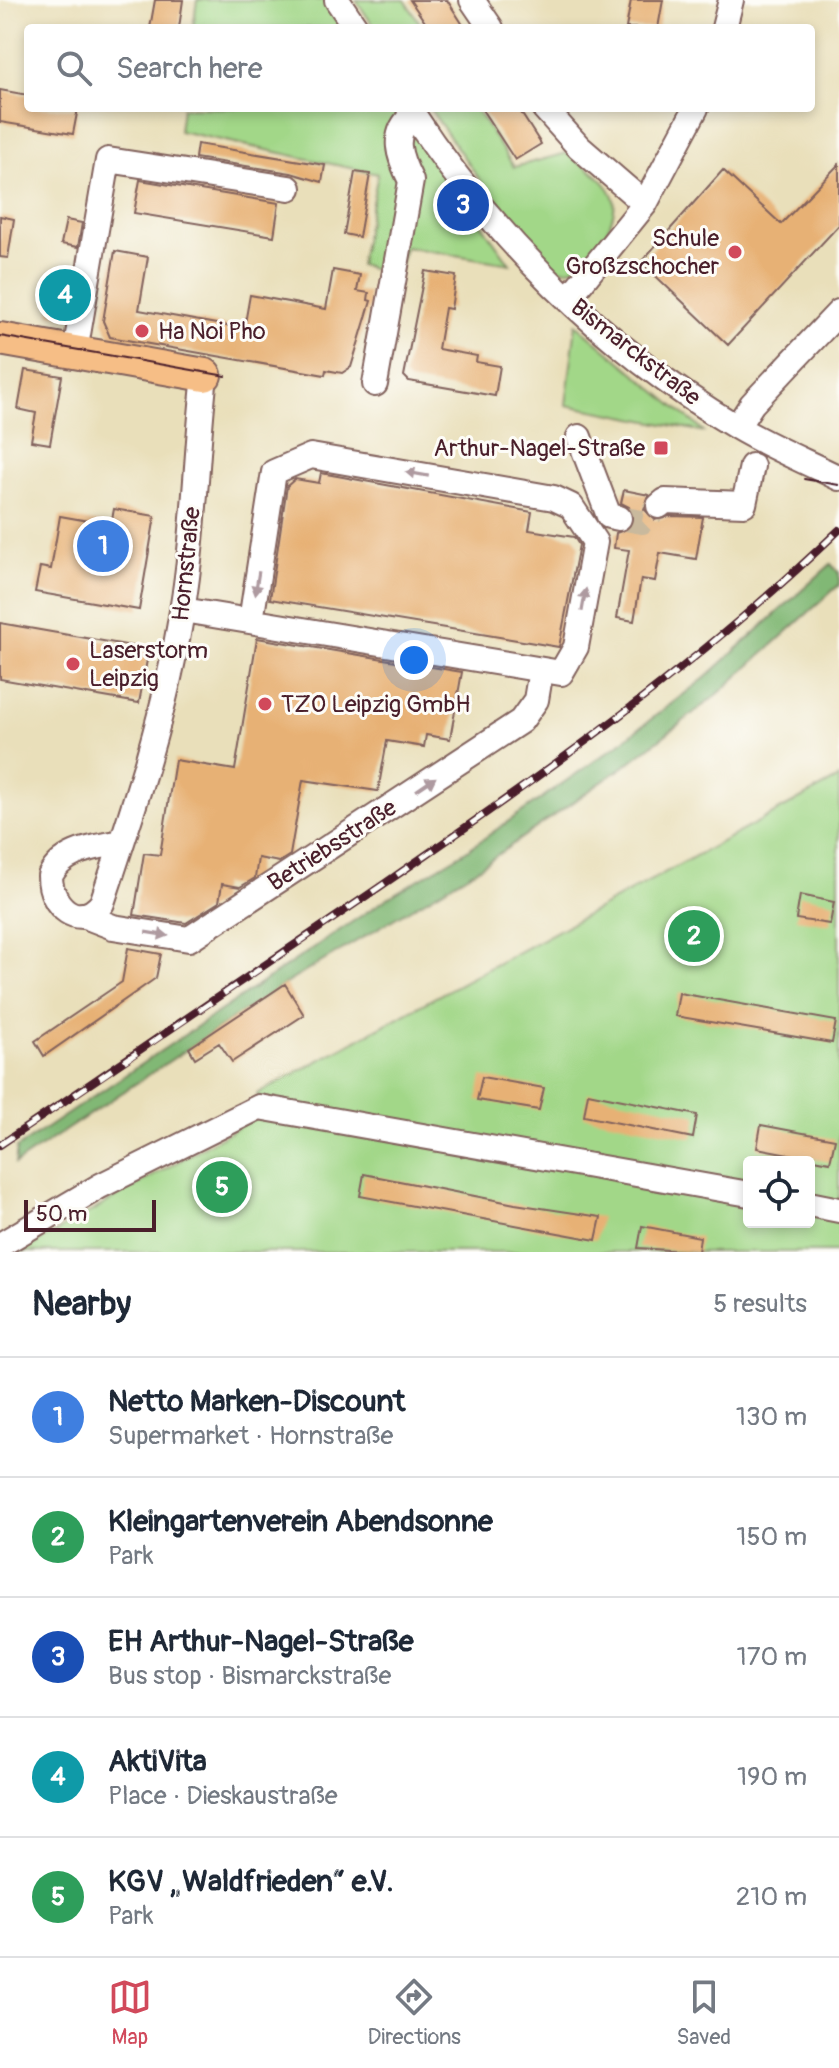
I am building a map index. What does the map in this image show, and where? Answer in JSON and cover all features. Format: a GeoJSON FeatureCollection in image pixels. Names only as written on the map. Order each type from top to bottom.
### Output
{"type":"FeatureCollection","features":[{"type":"Feature","properties":{"kind":"main road"},"geometry":{"type":"LineString","coordinates":[[0,339],[205,375]]}},
{"type":"Feature","properties":{"kind":"street"},"geometry":{"type":"LineString","coordinates":[[337,0],[353,24]]}},
{"type":"Feature","properties":{"kind":"street"},"geometry":{"type":"LineString","coordinates":[[472,0],[488,24]]}},
{"type":"Feature","properties":{"kind":"street"},"geometry":{"type":"LineString","coordinates":[[725,24],[731,0]]}},
{"type":"Feature","properties":{"kind":"street"},"geometry":{"type":"LineString","coordinates":[[375,384],[392,273],[411,181],[400,158],[398,136],[400,127],[411,112]]}},
{"type":"Feature","properties":{"kind":"street","name":"Bismarckstraße"},"geometry":{"type":"LineString","coordinates":[[411,112],[528,262],[568,299],[650,369],[737,427],[839,478]]}},
{"type":"Feature","properties":{"kind":"street"},"geometry":{"type":"LineString","coordinates":[[548,112],[579,147],[645,204]]}},
{"type":"Feature","properties":{"kind":"street"},"geometry":{"type":"LineString","coordinates":[[568,299],[645,204],[694,112]]}},
{"type":"Feature","properties":{"kind":"street"},"geometry":{"type":"LineString","coordinates":[[75,352],[108,160],[289,188]]}},
{"type":"Feature","properties":{"kind":"street"},"geometry":{"type":"LineString","coordinates":[[737,427],[752,404],[839,312]]}},
{"type":"Feature","properties":{"kind":"street","name":"Hornstraße"},"geometry":{"type":"LineString","coordinates":[[82,915],[96,911],[102,903],[160,728],[183,610],[205,375]]}},
{"type":"Feature","properties":{"kind":"street"},"geometry":{"type":"LineString","coordinates":[[579,437],[609,516],[619,518]]}},
{"type":"Feature","properties":{"kind":"street","name":"Betriebsstraße"},"geometry":{"type":"LineString","coordinates":[[82,915],[113,927],[189,939],[521,721],[551,672],[576,647],[595,542],[571,506],[554,498],[311,456],[274,472],[251,621]]}},
{"type":"Feature","properties":{"kind":"street"},"geometry":{"type":"LineString","coordinates":[[659,506],[665,501],[744,504],[752,466]]}},
{"type":"Feature","properties":{"kind":"street"},"geometry":{"type":"LineString","coordinates":[[183,610],[551,672]]}},
{"type":"Feature","properties":{"kind":"street"},"geometry":{"type":"LineString","coordinates":[[82,915],[66,911],[55,902],[50,876],[58,860],[80,851],[122,842]]}},
{"type":"Feature","properties":{"kind":"street"},"geometry":{"type":"LineString","coordinates":[[0,1245],[100,1186],[259,1107],[743,1193]]}},
{"type":"Feature","properties":{"kind":"street"},"geometry":{"type":"LineString","coordinates":[[815,1205],[839,1210]]}},
{"type":"Feature","properties":{"kind":"green space"},"geometry":{"type":"Polygon","coordinates":[[[197,0],[326,0],[341,24],[194,24],[197,0]]]}},
{"type":"Feature","properties":{"kind":"green space"},"geometry":{"type":"Polygon","coordinates":[[[356,0],[405,0],[420,24],[372,24],[356,0]]]}},
{"type":"Feature","properties":{"kind":"green space"},"geometry":{"type":"Polygon","coordinates":[[[181,112],[401,112],[510,264],[405,247],[398,275],[359,265],[378,174],[179,131],[181,112]]]}},
{"type":"Feature","properties":{"kind":"green space"},"geometry":{"type":"Polygon","coordinates":[[[432,112],[478,112],[514,167],[567,153],[607,186],[614,200],[614,210],[611,222],[596,248],[576,266],[565,269],[555,267],[541,256],[489,193],[432,112]]]}},
{"type":"Feature","properties":{"kind":"green space"},"geometry":{"type":"Polygon","coordinates":[[[576,324],[589,335],[705,432],[566,405],[576,324]]]}},
{"type":"Feature","properties":{"kind":"green space"},"geometry":{"type":"Polygon","coordinates":[[[831,564],[839,573],[839,585],[718,694],[629,763],[477,869],[285,984],[15,1164],[17,1148],[386,899],[466,851],[616,746],[705,678],[831,564]]]}},
{"type":"Feature","properties":{"kind":"green space"},"geometry":{"type":"Polygon","coordinates":[[[839,778],[839,1252],[21,1252],[257,1116],[261,1102],[257,1094],[839,778]]]}},
{"type":"Feature","properties":{"kind":"building"},"geometry":{"type":"Polygon","coordinates":[[[155,0],[183,0],[180,24],[151,24],[155,0]]]}},
{"type":"Feature","properties":{"kind":"building"},"geometry":{"type":"Polygon","coordinates":[[[410,0],[447,0],[462,24],[426,24],[410,0]]]}},
{"type":"Feature","properties":{"kind":"building"},"geometry":{"type":"Polygon","coordinates":[[[631,0],[663,0],[659,24],[627,24],[631,0]]]}},
{"type":"Feature","properties":{"kind":"building"},"geometry":{"type":"Polygon","coordinates":[[[0,90],[24,94],[24,112],[77,112],[73,134],[0,122],[0,90]]]}},
{"type":"Feature","properties":{"kind":"building"},"geometry":{"type":"Polygon","coordinates":[[[484,112],[521,112],[541,144],[515,160],[484,112]]]}},
{"type":"Feature","properties":{"kind":"building"},"geometry":{"type":"Polygon","coordinates":[[[197,144],[325,165],[322,182],[291,173],[195,158],[197,144]]]}},
{"type":"Feature","properties":{"kind":"building"},"geometry":{"type":"Polygon","coordinates":[[[839,164],[839,225],[728,345],[641,262],[723,170],[781,224],[839,164]]]}},
{"type":"Feature","properties":{"kind":"building"},"geometry":{"type":"Polygon","coordinates":[[[355,172],[370,174],[359,237],[344,234],[355,172]]]}},
{"type":"Feature","properties":{"kind":"building"},"geometry":{"type":"Polygon","coordinates":[[[140,180],[279,203],[274,236],[134,213],[140,180]]]}},
{"type":"Feature","properties":{"kind":"building"},"geometry":{"type":"Polygon","coordinates":[[[0,216],[14,219],[8,258],[0,257],[0,216]]]}},
{"type":"Feature","properties":{"kind":"building"},"geometry":{"type":"Polygon","coordinates":[[[66,220],[82,223],[78,247],[61,244],[66,220]]]}},
{"type":"Feature","properties":{"kind":"building"},"geometry":{"type":"Polygon","coordinates":[[[115,251],[148,257],[139,310],[244,329],[250,295],[326,309],[333,270],[360,275],[357,291],[369,293],[368,300],[371,301],[351,367],[342,373],[326,370],[325,375],[110,337],[103,321],[115,251]]]}},
{"type":"Feature","properties":{"kind":"building"},"geometry":{"type":"Polygon","coordinates":[[[425,271],[456,276],[451,309],[445,308],[438,349],[477,356],[476,362],[500,366],[495,396],[409,381],[404,376],[425,271]]]}},
{"type":"Feature","properties":{"kind":"building"},"geometry":{"type":"Polygon","coordinates":[[[57,272],[73,274],[66,316],[50,314],[57,272]]]}},
{"type":"Feature","properties":{"kind":"building"},"geometry":{"type":"Polygon","coordinates":[[[25,370],[62,376],[50,444],[31,441],[36,413],[18,409],[25,370]]]}},
{"type":"Feature","properties":{"kind":"building"},"geometry":{"type":"Polygon","coordinates":[[[321,473],[532,512],[529,530],[574,537],[579,545],[559,647],[270,599],[287,486],[295,479],[319,483],[321,473]]]}},
{"type":"Feature","properties":{"kind":"building"},"geometry":{"type":"Polygon","coordinates":[[[624,490],[649,495],[644,509],[655,520],[670,516],[703,517],[696,559],[660,553],[655,581],[641,579],[634,621],[617,618],[629,550],[614,548],[616,533],[630,528],[634,520],[629,507],[621,503],[624,490]]]}},
{"type":"Feature","properties":{"kind":"building"},"geometry":{"type":"Polygon","coordinates":[[[114,509],[155,516],[139,610],[35,592],[40,567],[51,569],[60,516],[111,525],[114,509]]]}},
{"type":"Feature","properties":{"kind":"building","name":"Laserstorm Leipzig"},"geometry":{"type":"Polygon","coordinates":[[[0,623],[149,649],[139,703],[0,679],[0,623]]]}},
{"type":"Feature","properties":{"kind":"building"},"geometry":{"type":"Polygon","coordinates":[[[257,638],[462,672],[450,739],[426,735],[424,747],[387,741],[378,791],[303,780],[290,855],[279,862],[258,858],[255,878],[240,887],[222,884],[219,902],[186,923],[134,915],[144,853],[160,855],[175,760],[235,770],[257,638]]]}},
{"type":"Feature","properties":{"kind":"building"},"geometry":{"type":"Polygon","coordinates":[[[800,895],[834,902],[830,924],[796,919],[800,895]]]}},
{"type":"Feature","properties":{"kind":"building"},"geometry":{"type":"Polygon","coordinates":[[[128,948],[161,954],[156,978],[44,1056],[35,1041],[122,982],[128,948]]]}},
{"type":"Feature","properties":{"kind":"building"},"geometry":{"type":"Polygon","coordinates":[[[285,984],[304,1015],[232,1062],[219,1043],[195,1058],[189,1048],[285,984]]]}},
{"type":"Feature","properties":{"kind":"building"},"geometry":{"type":"Polygon","coordinates":[[[679,993],[836,1021],[832,1043],[675,1016],[679,993]]]}},
{"type":"Feature","properties":{"kind":"building"},"geometry":{"type":"Polygon","coordinates":[[[482,1077],[544,1088],[539,1110],[477,1100],[482,1077]]]}},
{"type":"Feature","properties":{"kind":"building"},"geometry":{"type":"Polygon","coordinates":[[[588,1093],[697,1115],[693,1138],[584,1116],[588,1093]]]}},
{"type":"Feature","properties":{"kind":"building"},"geometry":{"type":"Polygon","coordinates":[[[761,1125],[835,1139],[830,1162],[815,1159],[815,1156],[757,1148],[761,1125]]]}},
{"type":"Feature","properties":{"kind":"building"},"geometry":{"type":"Polygon","coordinates":[[[364,1174],[515,1204],[601,1217],[596,1240],[360,1196],[364,1174]]]}},
{"type":"Feature","properties":{"kind":"building"},"geometry":{"type":"Polygon","coordinates":[[[642,1226],[700,1237],[698,1252],[638,1248],[642,1226]]]}},
{"type":"Feature","properties":{"kind":"tunnel"},"geometry":{"type":"LineString","coordinates":[[619,518],[642,522],[659,506]]}},
{"type":"Feature","properties":{"kind":"tram line"},"geometry":{"type":"LineString","coordinates":[[0,336],[226,376]]}},
{"type":"Feature","properties":{"kind":"tram line"},"geometry":{"type":"LineString","coordinates":[[804,479],[839,485]]}},
{"type":"Feature","properties":{"kind":"railway"},"geometry":{"type":"LineString","coordinates":[[0,1145],[559,761],[731,627],[839,530]]}},
{"type":"Feature","properties":{"kind":"place","name":"EH Arthur-Nagel-Straße"},"geometry":{"type":"Point","coordinates":[463,205]}},
{"type":"Feature","properties":{"kind":"place","name":"Schule Großzschocher"},"geometry":{"type":"Point","coordinates":[735,252]}},
{"type":"Feature","properties":{"kind":"place","name":"AktiVita"},"geometry":{"type":"Point","coordinates":[65,295]}},
{"type":"Feature","properties":{"kind":"place","name":"Ha Noi Pho"},"geometry":{"type":"Point","coordinates":[142,331]}},
{"type":"Feature","properties":{"kind":"place","name":"Arthur-Nagel-Straße"},"geometry":{"type":"Point","coordinates":[661,448]}},
{"type":"Feature","properties":{"kind":"place","name":"Netto Marken-Discount"},"geometry":{"type":"Point","coordinates":[103,546]}},
{"type":"Feature","properties":{"kind":"place","name":"Laserstorm Leipzig"},"geometry":{"type":"Point","coordinates":[73,664]}},
{"type":"Feature","properties":{"kind":"place","name":"TZO Leipzig GmbH"},"geometry":{"type":"Point","coordinates":[265,704]}},
{"type":"Feature","properties":{"kind":"place","name":"Kleingartenverein Abendsonne"},"geometry":{"type":"Point","coordinates":[694,936]}},
{"type":"Feature","properties":{"kind":"place","name":"KGV „Waldfrieden“ e.V."},"geometry":{"type":"Point","coordinates":[222,1187]}}]}
